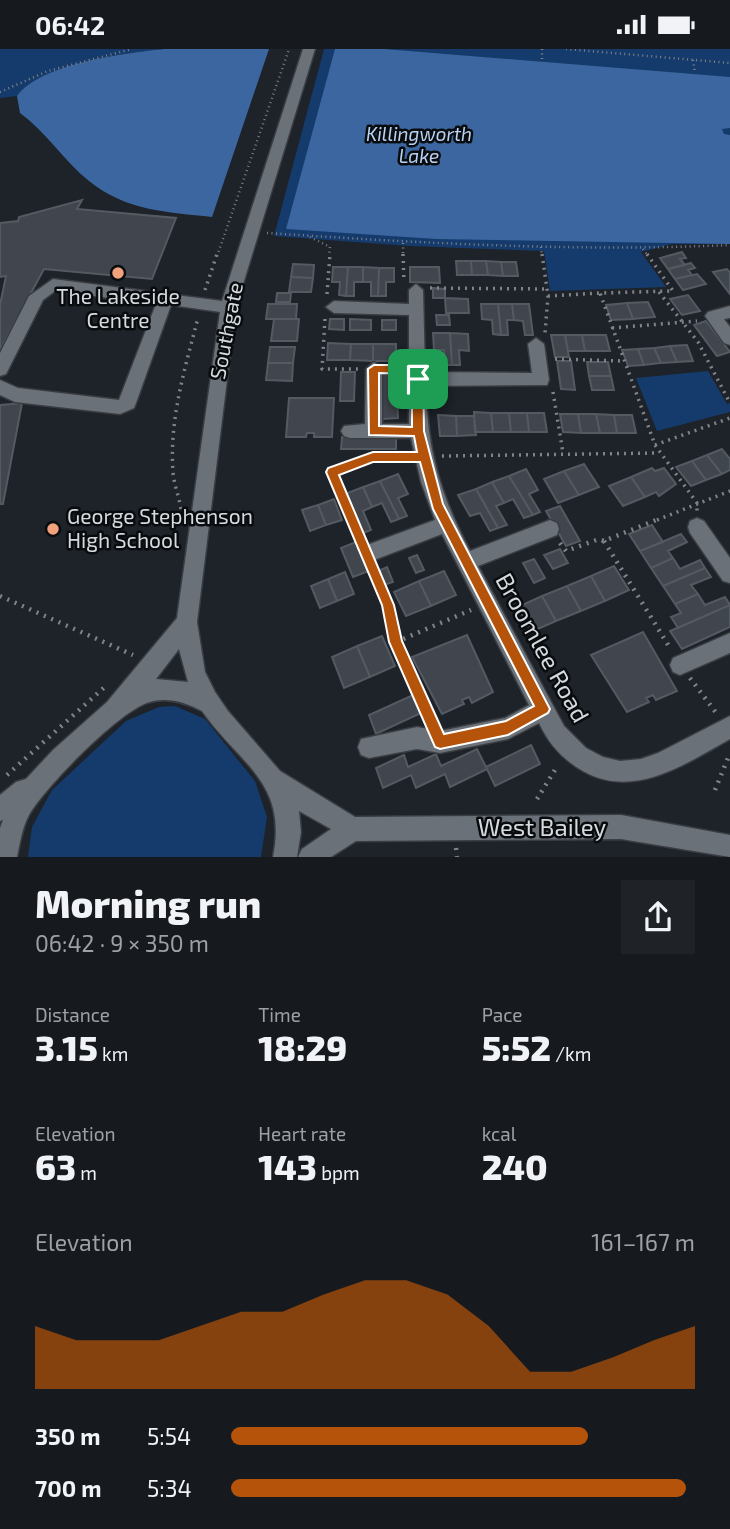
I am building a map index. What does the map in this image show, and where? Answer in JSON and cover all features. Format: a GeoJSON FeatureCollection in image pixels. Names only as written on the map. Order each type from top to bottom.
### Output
{"type":"FeatureCollection","features":[{"type":"Feature","properties":{"kind":"street","name":"Southgate"},"geometry":{"type":"LineString","coordinates":[[285,857],[288,821],[277,781],[209,703],[191,667],[187,622],[228,307],[249,232],[309,49]]}},
{"type":"Feature","properties":{"kind":"street"},"geometry":{"type":"LineString","coordinates":[[0,369],[37,296],[53,285],[228,307]]}},
{"type":"Feature","properties":{"kind":"street","name":"Broomlee Road"},"geometry":{"type":"LineString","coordinates":[[417,288],[418,431],[424,457],[446,524],[556,734],[568,748],[601,770],[618,773],[656,765],[729,728]]}},
{"type":"Feature","properties":{"kind":"street"},"geometry":{"type":"LineString","coordinates":[[0,387],[15,395],[120,407],[128,403],[166,298]]}},
{"type":"Feature","properties":{"kind":"street"},"geometry":{"type":"LineString","coordinates":[[329,303],[417,310]]}},
{"type":"Feature","properties":{"kind":"street"},"geometry":{"type":"LineString","coordinates":[[730,311],[713,316],[730,339]]}},
{"type":"Feature","properties":{"kind":"street"},"geometry":{"type":"LineString","coordinates":[[418,379],[541,380],[537,351]]}},
{"type":"Feature","properties":{"kind":"street"},"geometry":{"type":"LineString","coordinates":[[373,431],[374,369]]}},
{"type":"Feature","properties":{"kind":"street"},"geometry":{"type":"LineString","coordinates":[[350,431],[418,431]]}},
{"type":"Feature","properties":{"kind":"street"},"geometry":{"type":"LineString","coordinates":[[370,553],[446,524]]}},
{"type":"Feature","properties":{"kind":"street"},"geometry":{"type":"LineString","coordinates":[[697,527],[730,574]]}},
{"type":"Feature","properties":{"kind":"street","name":"Broomlee Road"},"geometry":{"type":"LineString","coordinates":[[466,562],[550,529]]}},
{"type":"Feature","properties":{"kind":"street","name":"Southgate"},"geometry":{"type":"LineString","coordinates":[[5,857],[12,820],[41,776],[115,709],[156,663],[187,622]]}},
{"type":"Feature","properties":{"kind":"street"},"geometry":{"type":"LineString","coordinates":[[680,666],[730,643]]}},
{"type":"Feature","properties":{"kind":"street","name":"Southgate"},"geometry":{"type":"LineString","coordinates":[[115,709],[134,697],[166,688],[181,689],[209,703]]}},
{"type":"Feature","properties":{"kind":"street"},"geometry":{"type":"LineString","coordinates":[[369,747],[417,739],[440,742],[508,728],[543,709]]}},
{"type":"Feature","properties":{"kind":"street"},"geometry":{"type":"LineString","coordinates":[[0,810],[41,776]]}},
{"type":"Feature","properties":{"kind":"street"},"geometry":{"type":"LineString","coordinates":[[277,781],[353,829],[310,857]]}},
{"type":"Feature","properties":{"kind":"street","name":"West Bailey"},"geometry":{"type":"LineString","coordinates":[[353,829],[621,827],[730,847]]}},
{"type":"Feature","properties":{"kind":"path"},"geometry":{"type":"LineString","coordinates":[[0,92],[48,71],[132,49]]}},
{"type":"Feature","properties":{"kind":"path"},"geometry":{"type":"LineString","coordinates":[[542,49],[542,59]]}},
{"type":"Feature","properties":{"kind":"path"},"geometry":{"type":"LineString","coordinates":[[566,49],[730,63]]}},
{"type":"Feature","properties":{"kind":"path"},"geometry":{"type":"LineString","coordinates":[[693,60],[695,73]]}},
{"type":"Feature","properties":{"kind":"path"},"geometry":{"type":"LineString","coordinates":[[292,235],[403,242],[643,249],[730,246]]}},
{"type":"Feature","properties":{"kind":"path"},"geometry":{"type":"LineString","coordinates":[[308,236],[330,247],[329,303],[322,369],[374,369]]}},
{"type":"Feature","properties":{"kind":"path"},"geometry":{"type":"LineString","coordinates":[[403,242],[417,288],[547,289],[541,246]]}},
{"type":"Feature","properties":{"kind":"path"},"geometry":{"type":"LineString","coordinates":[[548,296],[673,291],[643,249]]}},
{"type":"Feature","properties":{"kind":"path"},"geometry":{"type":"LineString","coordinates":[[659,292],[698,342],[730,403]]}},
{"type":"Feature","properties":{"kind":"path"},"geometry":{"type":"LineString","coordinates":[[600,293],[655,445],[697,503],[697,527]]}},
{"type":"Feature","properties":{"kind":"path"},"geometry":{"type":"LineString","coordinates":[[612,328],[684,324]]}},
{"type":"Feature","properties":{"kind":"path"},"geometry":{"type":"LineString","coordinates":[[537,351],[623,361]]}},
{"type":"Feature","properties":{"kind":"path"},"geometry":{"type":"LineString","coordinates":[[655,445],[730,418]]}},
{"type":"Feature","properties":{"kind":"path"},"geometry":{"type":"LineString","coordinates":[[440,742],[396,642],[388,605],[370,553],[332,472],[373,457],[659,453]]}},
{"type":"Feature","properties":{"kind":"path"},"geometry":{"type":"LineString","coordinates":[[550,529],[566,551],[599,539],[604,541],[730,491]]}},
{"type":"Feature","properties":{"kind":"path"},"geometry":{"type":"LineString","coordinates":[[604,541],[680,666],[729,728]]}},
{"type":"Feature","properties":{"kind":"path"},"geometry":{"type":"LineString","coordinates":[[0,596],[137,657],[128,666]]}},
{"type":"Feature","properties":{"kind":"path"},"geometry":{"type":"LineString","coordinates":[[396,642],[488,603]]}},
{"type":"Feature","properties":{"kind":"path"},"geometry":{"type":"LineString","coordinates":[[0,781],[118,675]]}},
{"type":"Feature","properties":{"kind":"path"},"geometry":{"type":"LineString","coordinates":[[537,799],[568,748]]}},
{"type":"Feature","properties":{"kind":"path"},"geometry":{"type":"LineString","coordinates":[[715,790],[730,753]]}},
{"type":"Feature","properties":{"kind":"shaded area"},"geometry":{"type":"Polygon","coordinates":[[[0,49],[164,49],[128,53],[64,68],[45,75],[17,96],[0,98],[0,49]]]}},
{"type":"Feature","properties":{"kind":"shaded area","name":"Killingworth Lake"},"geometry":{"type":"Polygon","coordinates":[[[324,49],[730,49],[730,244],[672,244],[641,252],[666,287],[550,291],[544,251],[409,246],[274,236],[324,49]]]}},
{"type":"Feature","properties":{"kind":"shaded area"},"geometry":{"type":"Polygon","coordinates":[[[708,371],[727,404],[730,403],[730,412],[657,431],[636,378],[708,371]]]}},
{"type":"Feature","properties":{"kind":"shaded area"},"geometry":{"type":"Polygon","coordinates":[[[175,706],[205,719],[255,781],[267,817],[261,857],[28,857],[32,827],[52,790],[126,721],[159,707],[175,706]]]}},
{"type":"Feature","properties":{"kind":"water"},"geometry":{"type":"Polygon","coordinates":[[[164,49],[269,49],[212,217],[148,208],[118,199],[103,191],[80,173],[39,129],[20,113],[17,96],[45,75],[85,62],[164,49]]]}},
{"type":"Feature","properties":{"kind":"water","name":"Killingworth Lake"},"geometry":{"type":"Polygon","coordinates":[[[335,49],[384,49],[730,77],[730,128],[722,129],[724,134],[730,135],[730,244],[436,239],[286,229],[335,49]]]}},
{"type":"Feature","properties":{"kind":"building","name":"The Lakeside Centre"},"geometry":{"type":"Polygon","coordinates":[[[82,200],[77,209],[176,218],[152,279],[44,269],[0,350],[0,305],[6,276],[0,277],[0,223],[18,221],[19,217],[82,200]]]}},
{"type":"Feature","properties":{"kind":"building"},"geometry":{"type":"Polygon","coordinates":[[[682,252],[686,258],[680,259],[685,265],[668,269],[660,258],[682,252]]]}},
{"type":"Feature","properties":{"kind":"building"},"geometry":{"type":"Polygon","coordinates":[[[456,261],[471,261],[472,275],[457,275],[456,261]]]}},
{"type":"Feature","properties":{"kind":"building"},"geometry":{"type":"Polygon","coordinates":[[[471,261],[486,261],[488,275],[472,275],[471,261]]]}},
{"type":"Feature","properties":{"kind":"building"},"geometry":{"type":"Polygon","coordinates":[[[486,261],[501,262],[503,276],[488,275],[486,261]]]}},
{"type":"Feature","properties":{"kind":"building"},"geometry":{"type":"Polygon","coordinates":[[[501,262],[516,262],[518,276],[503,276],[501,262]]]}},
{"type":"Feature","properties":{"kind":"building"},"geometry":{"type":"Polygon","coordinates":[[[691,263],[695,268],[688,270],[692,275],[675,279],[668,269],[691,263]]]}},
{"type":"Feature","properties":{"kind":"building"},"geometry":{"type":"Polygon","coordinates":[[[293,264],[314,265],[313,278],[291,277],[293,264]]]}},
{"type":"Feature","properties":{"kind":"building"},"geometry":{"type":"Polygon","coordinates":[[[333,267],[348,267],[346,296],[339,295],[340,282],[332,282],[333,267]]]}},
{"type":"Feature","properties":{"kind":"building"},"geometry":{"type":"Polygon","coordinates":[[[348,267],[363,267],[363,282],[354,282],[354,296],[346,296],[348,267]]]}},
{"type":"Feature","properties":{"kind":"building"},"geometry":{"type":"Polygon","coordinates":[[[363,267],[379,268],[378,296],[371,296],[371,282],[363,282],[363,267]]]}},
{"type":"Feature","properties":{"kind":"building"},"geometry":{"type":"Polygon","coordinates":[[[410,267],[439,267],[440,283],[410,282],[410,267]]]}},
{"type":"Feature","properties":{"kind":"building"},"geometry":{"type":"Polygon","coordinates":[[[379,268],[394,268],[394,282],[386,282],[386,296],[378,296],[379,268]]]}},
{"type":"Feature","properties":{"kind":"building"},"geometry":{"type":"Polygon","coordinates":[[[727,269],[730,273],[730,294],[713,272],[727,269]]]}},
{"type":"Feature","properties":{"kind":"building"},"geometry":{"type":"Polygon","coordinates":[[[697,274],[706,284],[683,290],[675,279],[697,274]]]}},
{"type":"Feature","properties":{"kind":"building"},"geometry":{"type":"Polygon","coordinates":[[[291,277],[313,278],[311,292],[289,292],[291,277]]]}},
{"type":"Feature","properties":{"kind":"building"},"geometry":{"type":"Polygon","coordinates":[[[433,288],[445,289],[445,298],[433,298],[433,288]]]}},
{"type":"Feature","properties":{"kind":"building"},"geometry":{"type":"Polygon","coordinates":[[[277,293],[291,293],[290,302],[276,302],[277,293]]]}},
{"type":"Feature","properties":{"kind":"building"},"geometry":{"type":"Polygon","coordinates":[[[688,295],[700,311],[682,315],[670,299],[688,295]]]}},
{"type":"Feature","properties":{"kind":"building"},"geometry":{"type":"Polygon","coordinates":[[[445,298],[468,299],[469,313],[446,313],[445,298]]]}},
{"type":"Feature","properties":{"kind":"building"},"geometry":{"type":"Polygon","coordinates":[[[648,302],[655,317],[633,319],[627,303],[648,302]]]}},
{"type":"Feature","properties":{"kind":"building"},"geometry":{"type":"Polygon","coordinates":[[[627,303],[633,319],[611,320],[606,305],[627,303]]]}},
{"type":"Feature","properties":{"kind":"building"},"geometry":{"type":"Polygon","coordinates":[[[268,304],[297,304],[296,319],[266,319],[268,304]]]}},
{"type":"Feature","properties":{"kind":"building"},"geometry":{"type":"Polygon","coordinates":[[[481,304],[498,304],[501,335],[493,334],[492,320],[482,319],[481,304]]]}},
{"type":"Feature","properties":{"kind":"building"},"geometry":{"type":"Polygon","coordinates":[[[498,304],[512,304],[514,320],[507,320],[508,335],[501,335],[498,304]]]}},
{"type":"Feature","properties":{"kind":"building"},"geometry":{"type":"Polygon","coordinates":[[[512,304],[529,304],[533,335],[525,335],[523,321],[514,320],[512,304]]]}},
{"type":"Feature","properties":{"kind":"building"},"geometry":{"type":"Polygon","coordinates":[[[436,315],[449,315],[450,325],[437,325],[436,315]]]}},
{"type":"Feature","properties":{"kind":"building"},"geometry":{"type":"Polygon","coordinates":[[[274,319],[299,319],[297,341],[271,341],[274,319]]]}},
{"type":"Feature","properties":{"kind":"building"},"geometry":{"type":"Polygon","coordinates":[[[330,319],[344,319],[344,330],[329,329],[330,319]]]}},
{"type":"Feature","properties":{"kind":"building"},"geometry":{"type":"Polygon","coordinates":[[[350,319],[371,320],[371,330],[350,330],[350,319]]]}},
{"type":"Feature","properties":{"kind":"building"},"geometry":{"type":"Polygon","coordinates":[[[382,320],[396,320],[396,330],[382,330],[382,320]]]}},
{"type":"Feature","properties":{"kind":"building"},"geometry":{"type":"Polygon","coordinates":[[[706,321],[730,352],[717,356],[694,325],[706,321]]]}},
{"type":"Feature","properties":{"kind":"building"},"geometry":{"type":"Polygon","coordinates":[[[433,333],[450,333],[452,365],[445,365],[444,350],[434,350],[433,333]]]}},
{"type":"Feature","properties":{"kind":"building"},"geometry":{"type":"Polygon","coordinates":[[[450,333],[468,334],[469,351],[459,350],[460,365],[452,365],[450,333]]]}},
{"type":"Feature","properties":{"kind":"building"},"geometry":{"type":"Polygon","coordinates":[[[551,335],[565,335],[569,357],[555,357],[551,335]]]}},
{"type":"Feature","properties":{"kind":"building"},"geometry":{"type":"Polygon","coordinates":[[[565,335],[582,335],[585,351],[568,351],[565,335]]]}},
{"type":"Feature","properties":{"kind":"building"},"geometry":{"type":"Polygon","coordinates":[[[582,335],[606,335],[610,351],[585,351],[582,335]]]}},
{"type":"Feature","properties":{"kind":"building"},"geometry":{"type":"Polygon","coordinates":[[[328,343],[351,344],[350,360],[327,360],[328,343]]]}},
{"type":"Feature","properties":{"kind":"building"},"geometry":{"type":"Polygon","coordinates":[[[351,344],[373,344],[373,361],[350,360],[351,344]]]}},
{"type":"Feature","properties":{"kind":"building"},"geometry":{"type":"Polygon","coordinates":[[[373,344],[396,344],[396,361],[373,361],[373,344]]]}},
{"type":"Feature","properties":{"kind":"building"},"geometry":{"type":"Polygon","coordinates":[[[687,345],[693,361],[677,362],[670,346],[687,345]]]}},
{"type":"Feature","properties":{"kind":"building"},"geometry":{"type":"Polygon","coordinates":[[[670,346],[677,362],[661,363],[654,348],[670,346]]]}},
{"type":"Feature","properties":{"kind":"building"},"geometry":{"type":"Polygon","coordinates":[[[270,347],[295,347],[293,363],[268,363],[270,347]]]}},
{"type":"Feature","properties":{"kind":"building"},"geometry":{"type":"Polygon","coordinates":[[[654,348],[661,363],[644,365],[638,349],[654,348]]]}},
{"type":"Feature","properties":{"kind":"building"},"geometry":{"type":"Polygon","coordinates":[[[638,349],[644,365],[628,366],[622,350],[638,349]]]}},
{"type":"Feature","properties":{"kind":"building"},"geometry":{"type":"Polygon","coordinates":[[[557,361],[571,361],[575,390],[561,389],[557,361]]]}},
{"type":"Feature","properties":{"kind":"building"},"geometry":{"type":"Polygon","coordinates":[[[587,362],[608,362],[611,376],[589,376],[587,362]]]}},
{"type":"Feature","properties":{"kind":"building"},"geometry":{"type":"Polygon","coordinates":[[[268,363],[293,363],[292,381],[266,380],[268,363]]]}},
{"type":"Feature","properties":{"kind":"building"},"geometry":{"type":"Polygon","coordinates":[[[341,372],[355,372],[354,401],[340,401],[341,372]]]}},
{"type":"Feature","properties":{"kind":"building"},"geometry":{"type":"Polygon","coordinates":[[[381,372],[396,372],[398,418],[382,419],[381,372]]]}},
{"type":"Feature","properties":{"kind":"building"},"geometry":{"type":"Polygon","coordinates":[[[589,376],[611,376],[614,390],[592,390],[589,376]]]}},
{"type":"Feature","properties":{"kind":"building"},"geometry":{"type":"Polygon","coordinates":[[[289,398],[334,398],[332,437],[314,437],[314,433],[307,433],[306,437],[286,437],[289,398]]]}},
{"type":"Feature","properties":{"kind":"building"},"geometry":{"type":"Polygon","coordinates":[[[22,403],[3,504],[0,504],[0,405],[22,403]]]}},
{"type":"Feature","properties":{"kind":"building"},"geometry":{"type":"Polygon","coordinates":[[[474,412],[491,413],[493,432],[475,432],[474,412]]]}},
{"type":"Feature","properties":{"kind":"building"},"geometry":{"type":"Polygon","coordinates":[[[491,413],[509,413],[511,432],[493,432],[491,413]]]}},
{"type":"Feature","properties":{"kind":"building"},"geometry":{"type":"Polygon","coordinates":[[[509,413],[527,413],[529,432],[511,432],[509,413]]]}},
{"type":"Feature","properties":{"kind":"building"},"geometry":{"type":"Polygon","coordinates":[[[527,413],[544,413],[547,432],[529,432],[527,413]]]}},
{"type":"Feature","properties":{"kind":"building"},"geometry":{"type":"Polygon","coordinates":[[[560,414],[578,414],[581,433],[563,432],[560,414]]]}},
{"type":"Feature","properties":{"kind":"building"},"geometry":{"type":"Polygon","coordinates":[[[578,414],[596,414],[600,433],[581,433],[578,414]]]}},
{"type":"Feature","properties":{"kind":"building"},"geometry":{"type":"Polygon","coordinates":[[[596,414],[614,415],[617,433],[600,433],[596,414]]]}},
{"type":"Feature","properties":{"kind":"building"},"geometry":{"type":"Polygon","coordinates":[[[438,415],[456,416],[457,436],[440,436],[438,415]]]}},
{"type":"Feature","properties":{"kind":"building"},"geometry":{"type":"Polygon","coordinates":[[[614,415],[632,415],[636,433],[617,433],[614,415]]]}},
{"type":"Feature","properties":{"kind":"building"},"geometry":{"type":"Polygon","coordinates":[[[456,416],[474,416],[476,435],[457,436],[456,416]]]}},
{"type":"Feature","properties":{"kind":"building"},"geometry":{"type":"Polygon","coordinates":[[[396,436],[396,449],[341,449],[342,437],[396,436]]]}},
{"type":"Feature","properties":{"kind":"building"},"geometry":{"type":"Polygon","coordinates":[[[722,449],[730,459],[730,470],[722,474],[707,455],[722,449]]]}},
{"type":"Feature","properties":{"kind":"building"},"geometry":{"type":"Polygon","coordinates":[[[707,455],[722,474],[706,480],[692,461],[707,455]]]}},
{"type":"Feature","properties":{"kind":"building"},"geometry":{"type":"Polygon","coordinates":[[[692,461],[706,480],[691,486],[676,467],[692,461]]]}},
{"type":"Feature","properties":{"kind":"building"},"geometry":{"type":"Polygon","coordinates":[[[584,464],[599,487],[579,495],[564,471],[584,464]]]}},
{"type":"Feature","properties":{"kind":"building"},"geometry":{"type":"Polygon","coordinates":[[[652,468],[655,471],[664,468],[676,484],[659,496],[656,492],[645,497],[631,477],[652,468]]]}},
{"type":"Feature","properties":{"kind":"building"},"geometry":{"type":"Polygon","coordinates":[[[526,469],[538,490],[529,494],[540,512],[533,515],[509,476],[526,469]]]}},
{"type":"Feature","properties":{"kind":"building"},"geometry":{"type":"Polygon","coordinates":[[[564,471],[579,495],[558,503],[544,479],[564,471]]]}},
{"type":"Feature","properties":{"kind":"building"},"geometry":{"type":"Polygon","coordinates":[[[398,474],[408,494],[398,498],[407,516],[399,519],[380,481],[398,474]]]}},
{"type":"Feature","properties":{"kind":"building"},"geometry":{"type":"Polygon","coordinates":[[[509,476],[533,515],[524,518],[513,499],[504,503],[492,482],[509,476]]]}},
{"type":"Feature","properties":{"kind":"building"},"geometry":{"type":"Polygon","coordinates":[[[631,477],[645,497],[623,506],[609,486],[631,477]]]}},
{"type":"Feature","properties":{"kind":"building"},"geometry":{"type":"Polygon","coordinates":[[[380,481],[399,519],[391,522],[382,503],[372,507],[363,487],[380,481]]]}},
{"type":"Feature","properties":{"kind":"building"},"geometry":{"type":"Polygon","coordinates":[[[492,482],[504,503],[496,506],[507,525],[498,528],[476,489],[492,482]]]}},
{"type":"Feature","properties":{"kind":"building"},"geometry":{"type":"Polygon","coordinates":[[[363,487],[372,507],[363,511],[371,530],[363,533],[345,494],[363,487]]]}},
{"type":"Feature","properties":{"kind":"building"},"geometry":{"type":"Polygon","coordinates":[[[476,489],[498,528],[490,531],[480,513],[470,516],[458,495],[476,489]]]}},
{"type":"Feature","properties":{"kind":"building"},"geometry":{"type":"Polygon","coordinates":[[[334,499],[342,520],[326,525],[318,505],[334,499]]]}},
{"type":"Feature","properties":{"kind":"building"},"geometry":{"type":"Polygon","coordinates":[[[318,505],[326,525],[310,531],[302,510],[318,505]]]}},
{"type":"Feature","properties":{"kind":"building"},"geometry":{"type":"Polygon","coordinates":[[[560,506],[580,541],[566,546],[546,511],[560,506]]]}},
{"type":"Feature","properties":{"kind":"building"},"geometry":{"type":"Polygon","coordinates":[[[652,525],[663,542],[640,551],[629,534],[652,525]]]}},
{"type":"Feature","properties":{"kind":"building"},"geometry":{"type":"Polygon","coordinates":[[[681,534],[687,542],[668,551],[673,558],[651,568],[640,551],[681,534]]]}},
{"type":"Feature","properties":{"kind":"building"},"geometry":{"type":"Polygon","coordinates":[[[356,542],[369,571],[353,577],[341,548],[356,542]]]}},
{"type":"Feature","properties":{"kind":"building"},"geometry":{"type":"Polygon","coordinates":[[[560,549],[568,563],[553,569],[544,555],[560,549]]]}},
{"type":"Feature","properties":{"kind":"building"},"geometry":{"type":"Polygon","coordinates":[[[417,555],[424,570],[416,573],[409,558],[417,555]]]}},
{"type":"Feature","properties":{"kind":"building"},"geometry":{"type":"Polygon","coordinates":[[[673,558],[680,569],[700,560],[705,568],[663,586],[651,568],[673,558]]]}},
{"type":"Feature","properties":{"kind":"building"},"geometry":{"type":"Polygon","coordinates":[[[534,559],[545,578],[534,583],[523,563],[534,559]]]}},
{"type":"Feature","properties":{"kind":"building"},"geometry":{"type":"Polygon","coordinates":[[[614,566],[629,590],[605,601],[591,576],[614,566]]]}},
{"type":"Feature","properties":{"kind":"building"},"geometry":{"type":"Polygon","coordinates":[[[387,567],[393,582],[384,585],[378,571],[387,567]]]}},
{"type":"Feature","properties":{"kind":"building"},"geometry":{"type":"Polygon","coordinates":[[[705,568],[711,577],[691,585],[698,594],[675,604],[663,586],[705,568]]]}},
{"type":"Feature","properties":{"kind":"building"},"geometry":{"type":"Polygon","coordinates":[[[444,571],[456,595],[431,606],[419,581],[444,571]]]}},
{"type":"Feature","properties":{"kind":"building"},"geometry":{"type":"Polygon","coordinates":[[[345,572],[354,594],[337,601],[328,579],[345,572]]]}},
{"type":"Feature","properties":{"kind":"building"},"geometry":{"type":"Polygon","coordinates":[[[591,576],[605,601],[581,611],[567,586],[591,576]]]}},
{"type":"Feature","properties":{"kind":"building"},"geometry":{"type":"Polygon","coordinates":[[[328,579],[337,601],[320,608],[311,586],[328,579]]]}},
{"type":"Feature","properties":{"kind":"building"},"geometry":{"type":"Polygon","coordinates":[[[419,581],[431,606],[406,616],[394,592],[419,581]]]}},
{"type":"Feature","properties":{"kind":"building"},"geometry":{"type":"Polygon","coordinates":[[[567,586],[581,611],[556,621],[542,596],[567,586]]]}},
{"type":"Feature","properties":{"kind":"building"},"geometry":{"type":"Polygon","coordinates":[[[698,594],[705,605],[725,597],[730,605],[678,628],[671,617],[681,613],[675,604],[698,594]]]}},
{"type":"Feature","properties":{"kind":"building"},"geometry":{"type":"Polygon","coordinates":[[[542,596],[556,621],[531,632],[518,607],[542,596]]]}},
{"type":"Feature","properties":{"kind":"building"},"geometry":{"type":"Polygon","coordinates":[[[730,605],[730,627],[682,649],[670,631],[730,605]]]}},
{"type":"Feature","properties":{"kind":"building"},"geometry":{"type":"Polygon","coordinates":[[[643,632],[677,691],[656,700],[653,695],[646,698],[649,702],[627,712],[591,655],[643,632]]]}},
{"type":"Feature","properties":{"kind":"building"},"geometry":{"type":"Polygon","coordinates":[[[467,635],[493,692],[472,703],[469,697],[462,700],[464,704],[442,714],[412,657],[467,635]]]}},
{"type":"Feature","properties":{"kind":"building"},"geometry":{"type":"Polygon","coordinates":[[[382,636],[395,666],[370,677],[357,646],[382,636]]]}},
{"type":"Feature","properties":{"kind":"building"},"geometry":{"type":"Polygon","coordinates":[[[357,646],[370,677],[344,688],[332,657],[357,646]]]}},
{"type":"Feature","properties":{"kind":"building"},"geometry":{"type":"Polygon","coordinates":[[[413,695],[421,713],[376,734],[369,715],[413,695]]]}},
{"type":"Feature","properties":{"kind":"building"},"geometry":{"type":"Polygon","coordinates":[[[531,745],[540,764],[495,786],[487,769],[450,787],[445,774],[416,788],[411,775],[383,788],[376,768],[404,755],[408,767],[436,754],[441,766],[477,749],[486,767],[531,745]]]}},
{"type":"Feature","properties":{"kind":"place","name":"The Lakeside Centre"},"geometry":{"type":"Point","coordinates":[118,273]}},
{"type":"Feature","properties":{"kind":"place","name":"George Stephenson High School"},"geometry":{"type":"Point","coordinates":[53,529]}},
{"type":"Feature","properties":{"kind":"route"},"geometry":{"type":"LineString","coordinates":[[418,379],[417,369],[374,369],[373,431],[418,431],[424,457],[373,457],[332,472],[388,605],[396,642],[440,742],[508,728],[543,709],[438,505],[418,431],[418,379]]}}]}
